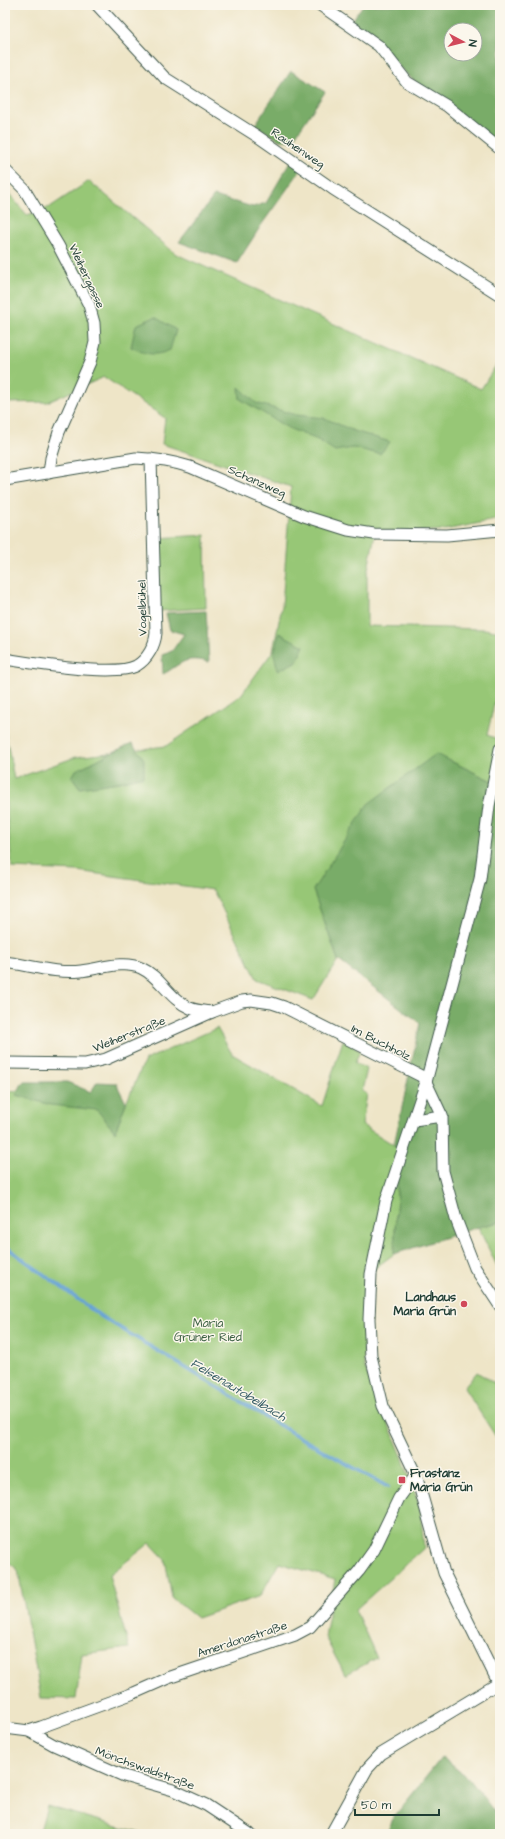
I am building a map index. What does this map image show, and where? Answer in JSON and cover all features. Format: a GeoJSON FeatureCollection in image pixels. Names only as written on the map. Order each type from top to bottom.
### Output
{"type":"FeatureCollection","features":[{"type":"Feature","properties":{"kind":"street","name":"Rauhenweg"},"geometry":{"type":"LineString","coordinates":[[97,5],[165,78],[270,144],[333,188],[500,295]]}},
{"type":"Feature","properties":{"kind":"street"},"geometry":{"type":"LineString","coordinates":[[320,5],[379,46],[407,82],[447,106],[500,149]]}},
{"type":"Feature","properties":{"kind":"street","name":"Weihergasse"},"geometry":{"type":"LineString","coordinates":[[5,170],[24,189],[58,245],[89,305],[94,323],[95,342],[90,362],[59,432],[48,473]]}},
{"type":"Feature","properties":{"kind":"street","name":"Schanzweg"},"geometry":{"type":"LineString","coordinates":[[5,480],[136,458],[151,459],[180,463],[304,516],[348,530],[374,534],[446,535],[500,530]]}},
{"type":"Feature","properties":{"kind":"street","name":"Vogelbühel"},"geometry":{"type":"LineString","coordinates":[[5,659],[68,668],[122,669],[136,665],[151,650],[155,642],[156,633],[151,459]]}},
{"type":"Feature","properties":{"kind":"street"},"geometry":{"type":"LineString","coordinates":[[330,1834],[367,1769],[381,1754],[499,1684],[444,1573],[416,1475],[383,1406],[371,1356],[369,1319],[371,1274],[386,1201],[426,1082],[480,879],[489,806],[500,749]]}},
{"type":"Feature","properties":{"kind":"street"},"geometry":{"type":"LineString","coordinates":[[5,962],[72,972],[123,964],[133,965],[142,968],[154,977],[179,1002],[191,1008],[212,1012]]}},
{"type":"Feature","properties":{"kind":"street","name":"Im Buchholz"},"geometry":{"type":"LineString","coordinates":[[212,1012],[242,1001],[252,1000],[272,1003],[421,1076],[426,1082]]}},
{"type":"Feature","properties":{"kind":"street","name":"Weiherstraße"},"geometry":{"type":"LineString","coordinates":[[5,1063],[85,1064],[106,1060],[212,1012]]}},
{"type":"Feature","properties":{"kind":"street"},"geometry":{"type":"LineString","coordinates":[[426,1082],[442,1116],[443,1171],[456,1219],[475,1268],[500,1306]]}},
{"type":"Feature","properties":{"kind":"street"},"geometry":{"type":"LineString","coordinates":[[414,1120],[442,1116]]}},
{"type":"Feature","properties":{"kind":"street","name":"Amerdonastraße"},"geometry":{"type":"LineString","coordinates":[[5,1728],[29,1731],[134,1693],[168,1678],[295,1636],[310,1627],[338,1596],[374,1550],[399,1498],[416,1475]]}},
{"type":"Feature","properties":{"kind":"street","name":"Mönchswaldstraße"},"geometry":{"type":"LineString","coordinates":[[29,1731],[54,1745],[124,1776],[173,1790],[206,1805],[250,1834]]}},
{"type":"Feature","properties":{"kind":"green space"},"geometry":{"type":"Polygon","coordinates":[[[363,5],[500,5],[500,147],[412,79],[351,22],[363,5]]]}},
{"type":"Feature","properties":{"kind":"green space"},"geometry":{"type":"Polygon","coordinates":[[[291,71],[325,92],[292,141],[279,140],[255,125],[291,71]]]}},
{"type":"Feature","properties":{"kind":"green space"},"geometry":{"type":"Polygon","coordinates":[[[292,159],[303,167],[262,224],[237,263],[179,242],[214,196],[253,207],[266,203],[292,159]]]}},
{"type":"Feature","properties":{"kind":"green space"},"geometry":{"type":"Polygon","coordinates":[[[89,181],[176,254],[481,389],[500,359],[500,519],[445,530],[375,534],[367,574],[367,626],[485,629],[500,632],[500,679],[487,735],[500,740],[500,785],[436,754],[313,890],[338,960],[313,1000],[257,979],[213,890],[77,871],[12,868],[5,794],[5,730],[14,779],[76,757],[166,746],[241,695],[273,651],[282,606],[291,487],[162,444],[165,418],[104,377],[48,402],[5,403],[5,189],[27,215],[50,207],[89,181]]]}},
{"type":"Feature","properties":{"kind":"green space"},"geometry":{"type":"Polygon","coordinates":[[[155,317],[176,330],[170,350],[150,354],[131,347],[136,325],[155,317]]]}},
{"type":"Feature","properties":{"kind":"green space"},"geometry":{"type":"Polygon","coordinates":[[[239,387],[256,403],[296,415],[324,418],[354,431],[390,442],[380,454],[353,448],[335,451],[318,440],[288,428],[240,399],[239,387]]]}},
{"type":"Feature","properties":{"kind":"green space"},"geometry":{"type":"Polygon","coordinates":[[[205,535],[206,608],[159,611],[157,538],[205,535]]]}},
{"type":"Feature","properties":{"kind":"green space"},"geometry":{"type":"Polygon","coordinates":[[[206,611],[209,662],[189,660],[180,663],[163,674],[162,655],[172,651],[184,634],[170,630],[166,613],[206,611]]]}},
{"type":"Feature","properties":{"kind":"green space"},"geometry":{"type":"Polygon","coordinates":[[[279,633],[304,646],[297,661],[278,671],[274,654],[279,633]]]}},
{"type":"Feature","properties":{"kind":"green space"},"geometry":{"type":"Polygon","coordinates":[[[132,743],[144,759],[144,776],[119,782],[80,788],[72,777],[76,770],[132,743]]]}},
{"type":"Feature","properties":{"kind":"green space"},"geometry":{"type":"Polygon","coordinates":[[[436,754],[500,785],[500,1222],[478,1227],[394,1254],[399,1151],[394,1145],[420,1023],[338,960],[313,890],[368,804],[436,754]]]}},
{"type":"Feature","properties":{"kind":"green space","name":"Maria Grüner Ried"},"geometry":{"type":"Polygon","coordinates":[[[217,1028],[232,1054],[322,1106],[343,1040],[360,1051],[355,1063],[367,1069],[362,1091],[367,1094],[362,1125],[394,1145],[399,1151],[394,1254],[364,1276],[364,1366],[402,1456],[420,1508],[424,1548],[355,1610],[377,1658],[345,1675],[325,1637],[335,1579],[279,1563],[260,1596],[197,1618],[172,1598],[165,1559],[150,1543],[109,1575],[129,1648],[82,1654],[76,1699],[41,1698],[18,1570],[5,1559],[5,1091],[48,1089],[121,1115],[145,1060],[217,1028]]]}},
{"type":"Feature","properties":{"kind":"green space"},"geometry":{"type":"Polygon","coordinates":[[[23,1082],[67,1082],[91,1092],[97,1082],[116,1083],[126,1103],[115,1132],[97,1110],[51,1105],[16,1095],[23,1082]]]}},
{"type":"Feature","properties":{"kind":"green space"},"geometry":{"type":"Polygon","coordinates":[[[500,1222],[500,1272],[478,1227],[500,1222]]]}},
{"type":"Feature","properties":{"kind":"green space"},"geometry":{"type":"Polygon","coordinates":[[[477,1372],[500,1387],[500,1443],[464,1388],[477,1372]]]}},
{"type":"Feature","properties":{"kind":"green space"},"geometry":{"type":"Polygon","coordinates":[[[442,1757],[470,1780],[500,1819],[500,1834],[386,1834],[394,1817],[442,1757]]]}},
{"type":"Feature","properties":{"kind":"green space"},"geometry":{"type":"Polygon","coordinates":[[[47,1806],[146,1834],[39,1834],[47,1806]]]}},
{"type":"Feature","properties":{"kind":"waterway","name":"Felsenautobelbach"},"geometry":{"type":"LineString","coordinates":[[5,1246],[102,1317],[299,1437],[388,1487]]}},
{"type":"Feature","properties":{"kind":"place","name":"Landhaus Maria Grün"},"geometry":{"type":"Point","coordinates":[464,1304]}},
{"type":"Feature","properties":{"kind":"place","name":"Frastanz Maria Grün"},"geometry":{"type":"Point","coordinates":[402,1480]}}]}
